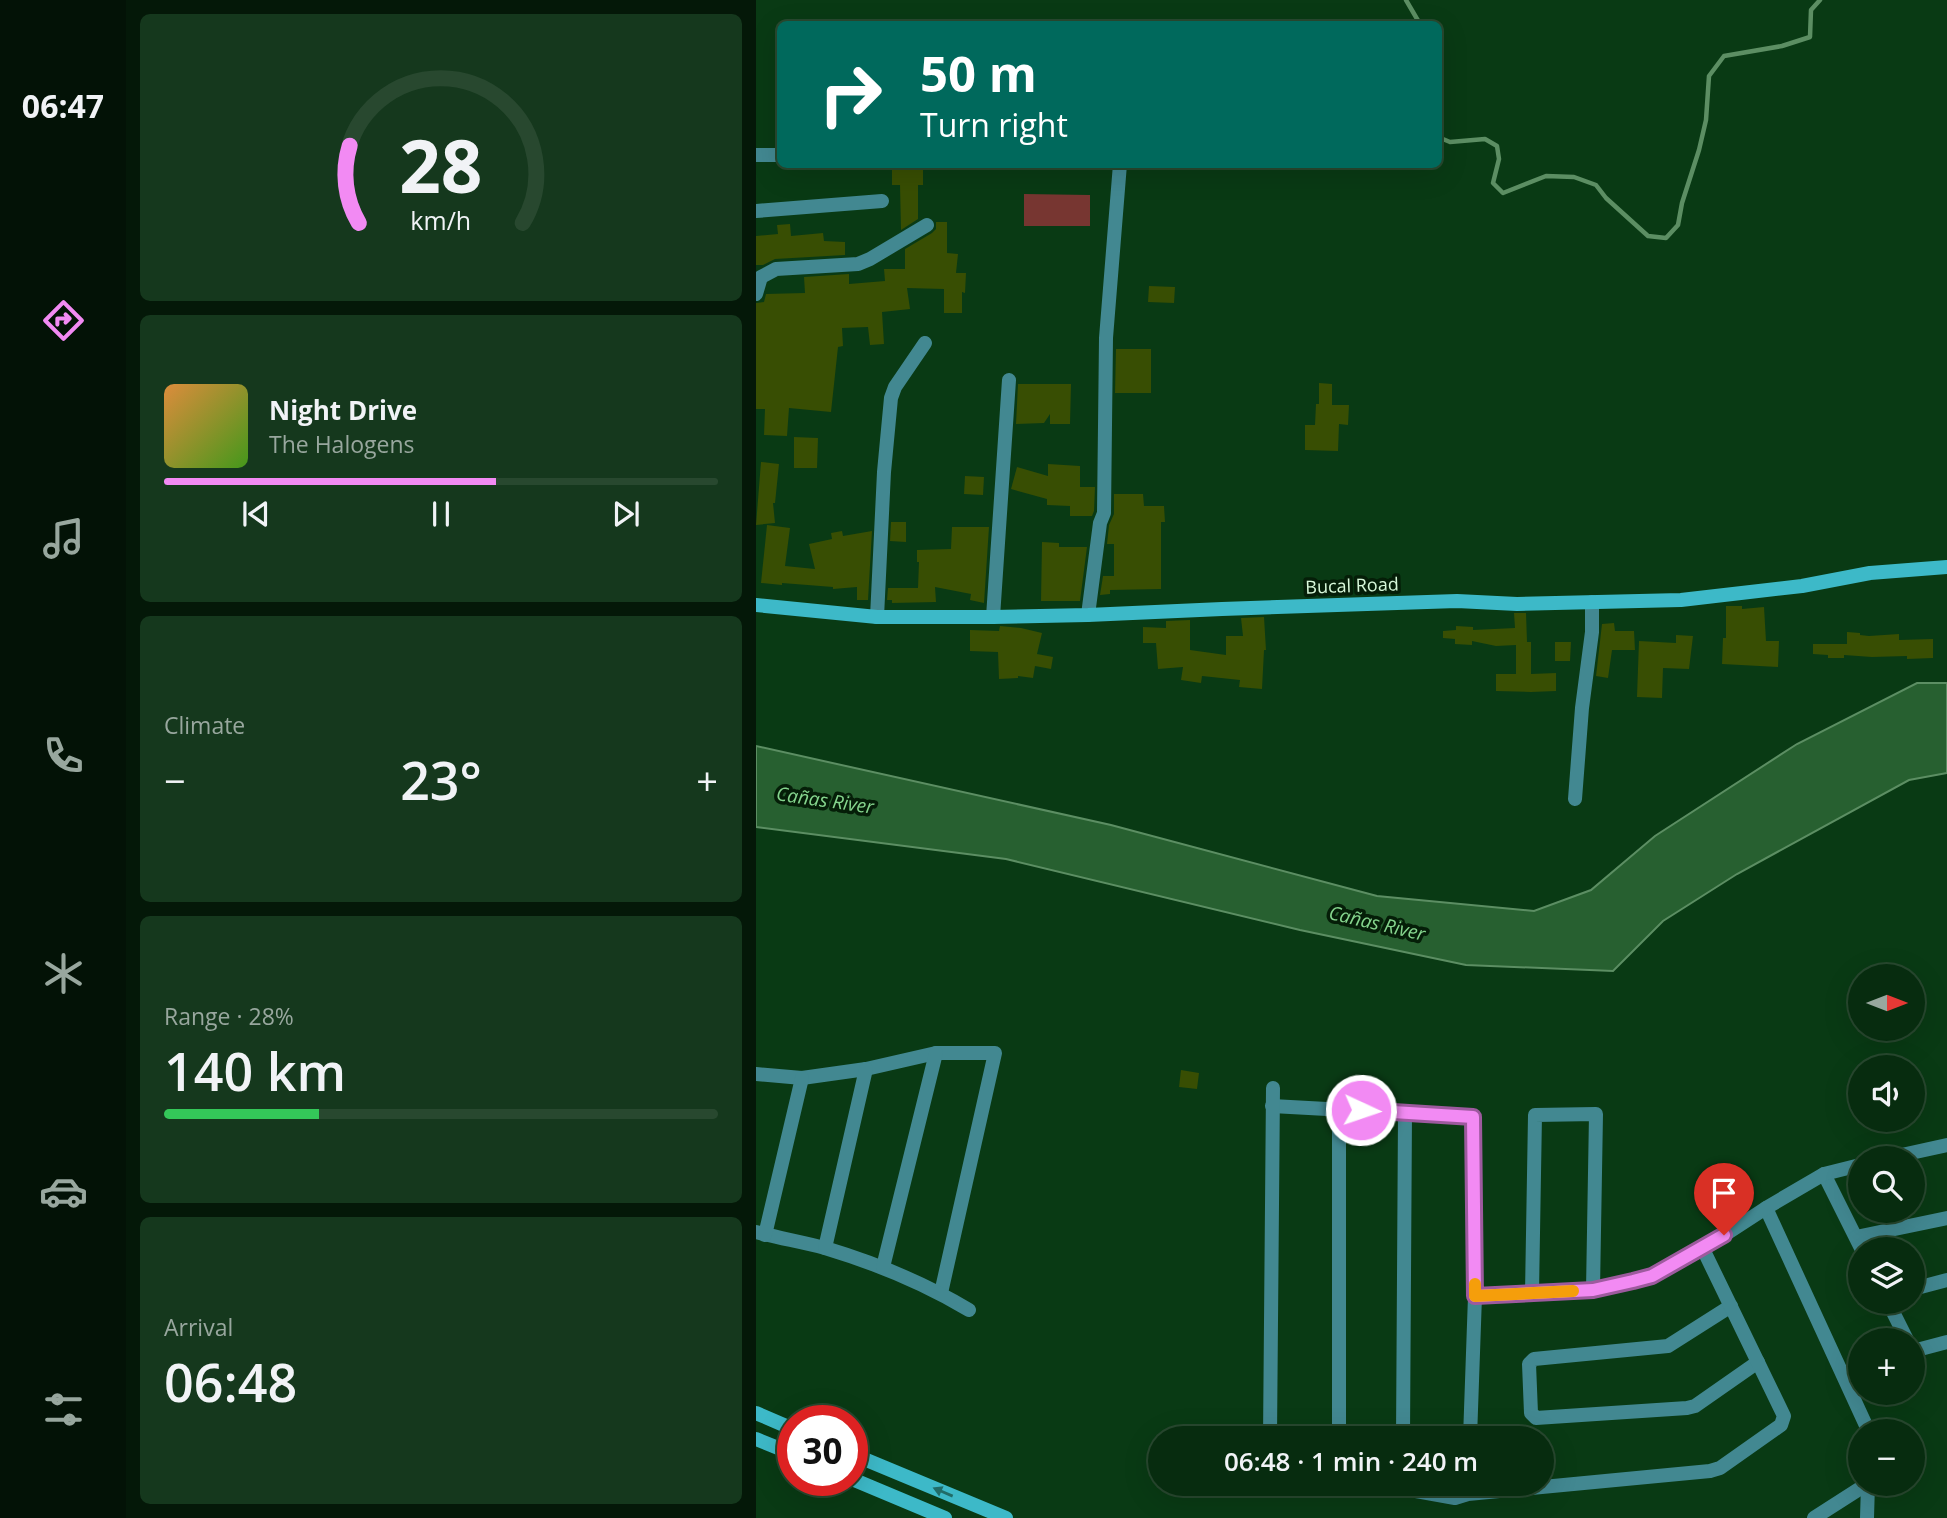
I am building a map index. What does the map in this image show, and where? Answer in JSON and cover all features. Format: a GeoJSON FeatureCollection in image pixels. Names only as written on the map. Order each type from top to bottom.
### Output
{"type":"FeatureCollection","features":[{"type":"Feature","properties":{"kind":"street"},"geometry":{"type":"LineString","coordinates":[[756,155],[777,155]]}},
{"type":"Feature","properties":{"kind":"street"},"geometry":{"type":"LineString","coordinates":[[1088,615],[1100,523],[1104,513],[1106,338],[1120,168]]}},
{"type":"Feature","properties":{"kind":"street"},"geometry":{"type":"LineString","coordinates":[[756,211],[882,201]]}},
{"type":"Feature","properties":{"kind":"street"},"geometry":{"type":"LineString","coordinates":[[756,294],[759,277],[776,269],[858,264],[928,225]]}},
{"type":"Feature","properties":{"kind":"street"},"geometry":{"type":"LineString","coordinates":[[877,617],[884,472],[891,398],[895,387],[925,343]]}},
{"type":"Feature","properties":{"kind":"street"},"geometry":{"type":"LineString","coordinates":[[993,617],[1009,380]]}},
{"type":"Feature","properties":{"kind":"street","name":"Bucal Road"},"geometry":{"type":"LineString","coordinates":[[756,605],[877,617],[993,617],[1443,601],[1517,604],[1681,600],[1802,586],[1871,573],[1947,566]]}},
{"type":"Feature","properties":{"kind":"street"},"geometry":{"type":"LineString","coordinates":[[1575,799],[1582,708],[1592,632],[1592,602]]}},
{"type":"Feature","properties":{"kind":"street"},"geometry":{"type":"LineString","coordinates":[[756,1074],[802,1078],[866,1069],[936,1053],[995,1052],[941,1293]]}},
{"type":"Feature","properties":{"kind":"street"},"geometry":{"type":"LineString","coordinates":[[883,1267],[936,1053]]}},
{"type":"Feature","properties":{"kind":"street"},"geometry":{"type":"LineString","coordinates":[[825,1248],[866,1069]]}},
{"type":"Feature","properties":{"kind":"street"},"geometry":{"type":"LineString","coordinates":[[802,1078],[761,1233],[825,1248],[883,1267],[941,1293],[969,1310]]}},
{"type":"Feature","properties":{"kind":"street"},"geometry":{"type":"LineString","coordinates":[[1270,1426],[1273,1088]]}},
{"type":"Feature","properties":{"kind":"street"},"geometry":{"type":"LineString","coordinates":[[1272,1106],[1473,1117],[1475,1296],[1470,1426]]}},
{"type":"Feature","properties":{"kind":"street"},"geometry":{"type":"LineString","coordinates":[[1339,1109],[1339,1426]]}},
{"type":"Feature","properties":{"kind":"street"},"geometry":{"type":"LineString","coordinates":[[1403,1426],[1405,1113]]}},
{"type":"Feature","properties":{"kind":"street"},"geometry":{"type":"LineString","coordinates":[[1532,1293],[1535,1115],[1596,1114],[1593,1290]]}},
{"type":"Feature","properties":{"kind":"street"},"geometry":{"type":"LineString","coordinates":[[1925,1150],[1947,1145]]}},
{"type":"Feature","properties":{"kind":"street"},"geometry":{"type":"LineString","coordinates":[[1475,1296],[1593,1290],[1652,1276],[1824,1174],[1848,1168]]}},
{"type":"Feature","properties":{"kind":"street"},"geometry":{"type":"LineString","coordinates":[[1824,1174],[1856,1237]]}},
{"type":"Feature","properties":{"kind":"street"},"geometry":{"type":"LineString","coordinates":[[1766,1208],[1862,1419]]}},
{"type":"Feature","properties":{"kind":"street"},"geometry":{"type":"LineString","coordinates":[[1880,1237],[1947,1218]]}},
{"type":"Feature","properties":{"kind":"street"},"geometry":{"type":"LineString","coordinates":[[1554,1482],[1720,1468],[1781,1425],[1784,1416],[1703,1248]]}},
{"type":"Feature","properties":{"kind":"street"},"geometry":{"type":"LineString","coordinates":[[1925,1286],[1947,1280]]}},
{"type":"Feature","properties":{"kind":"street"},"geometry":{"type":"LineString","coordinates":[[1731,1306],[1668,1346],[1534,1359],[1529,1364],[1531,1413],[1536,1418],[1686,1408],[1695,1405],[1758,1362]]}},
{"type":"Feature","properties":{"kind":"street"},"geometry":{"type":"LineString","coordinates":[[1925,1348],[1947,1342]]}},
{"type":"Feature","properties":{"kind":"street"},"geometry":{"type":"LineString","coordinates":[[756,1413],[777,1422]]}},
{"type":"Feature","properties":{"kind":"street"},"geometry":{"type":"LineString","coordinates":[[756,1439],[777,1448]]}},
{"type":"Feature","properties":{"kind":"street"},"geometry":{"type":"LineString","coordinates":[[868,1461],[1006,1518]]}},
{"type":"Feature","properties":{"kind":"street"},"geometry":{"type":"LineString","coordinates":[[868,1486],[945,1518]]}},
{"type":"Feature","properties":{"kind":"street"},"geometry":{"type":"LineString","coordinates":[[1814,1518],[1849,1496]]}},
{"type":"Feature","properties":{"kind":"street"},"geometry":{"type":"LineString","coordinates":[[1867,1518],[1868,1496]]}},
{"type":"Feature","properties":{"kind":"shaded area"},"geometry":{"type":"Polygon","coordinates":[[[1024,194],[1090,195],[1090,226],[1024,226],[1024,194]]]}},
{"type":"Feature","properties":{"kind":"water","name":"Cañas River"},"geometry":{"type":"Polygon","coordinates":[[[1917,683],[1947,683],[1947,773],[1909,780],[1737,874],[1663,921],[1613,971],[1466,965],[1300,930],[1006,859],[756,827],[756,746],[1111,825],[1377,896],[1534,911],[1591,890],[1655,836],[1797,744],[1917,683]]]}},
{"type":"Feature","properties":{"kind":"building"},"geometry":{"type":"Polygon","coordinates":[[[892,168],[923,168],[923,185],[918,185],[918,219],[901,230],[900,185],[892,185],[892,168]]]}},
{"type":"Feature","properties":{"kind":"building"},"geometry":{"type":"Polygon","coordinates":[[[936,222],[947,222],[947,253],[958,254],[956,273],[966,273],[962,313],[944,313],[944,289],[907,288],[910,309],[882,312],[884,344],[870,345],[868,327],[842,328],[843,346],[838,347],[831,412],[789,408],[787,436],[764,435],[765,409],[756,409],[756,303],[764,302],[766,294],[805,293],[804,277],[849,274],[849,284],[885,281],[884,269],[905,269],[905,249],[932,233],[936,229],[936,222]]]}},
{"type":"Feature","properties":{"kind":"building"},"geometry":{"type":"Polygon","coordinates":[[[790,224],[791,236],[823,233],[824,241],[845,242],[845,255],[775,259],[763,265],[756,265],[756,236],[778,234],[777,225],[790,224]]]}},
{"type":"Feature","properties":{"kind":"building"},"geometry":{"type":"Polygon","coordinates":[[[1149,286],[1175,287],[1174,303],[1148,302],[1149,286]]]}},
{"type":"Feature","properties":{"kind":"building"},"geometry":{"type":"Polygon","coordinates":[[[1116,349],[1151,349],[1151,393],[1115,393],[1116,349]]]}},
{"type":"Feature","properties":{"kind":"building"},"geometry":{"type":"Polygon","coordinates":[[[1319,383],[1332,384],[1332,405],[1349,405],[1348,425],[1339,424],[1338,451],[1305,450],[1305,425],[1315,425],[1319,383]]]}},
{"type":"Feature","properties":{"kind":"building"},"geometry":{"type":"Polygon","coordinates":[[[1018,384],[1071,384],[1070,424],[1050,424],[1050,414],[1044,423],[1016,424],[1018,384]]]}},
{"type":"Feature","properties":{"kind":"building"},"geometry":{"type":"Polygon","coordinates":[[[794,437],[818,438],[817,468],[794,468],[794,437]]]}},
{"type":"Feature","properties":{"kind":"building"},"geometry":{"type":"Polygon","coordinates":[[[761,462],[779,464],[773,503],[775,523],[756,525],[761,462]]]}},
{"type":"Feature","properties":{"kind":"building"},"geometry":{"type":"Polygon","coordinates":[[[1048,464],[1080,466],[1080,487],[1095,487],[1092,516],[1070,516],[1070,506],[1047,505],[1047,499],[1011,489],[1017,467],[1048,476],[1048,464]]]}},
{"type":"Feature","properties":{"kind":"building"},"geometry":{"type":"Polygon","coordinates":[[[965,476],[984,477],[983,495],[964,494],[965,476]]]}},
{"type":"Feature","properties":{"kind":"building"},"geometry":{"type":"Polygon","coordinates":[[[1114,494],[1143,494],[1144,506],[1164,506],[1165,522],[1161,522],[1161,589],[1110,590],[1110,594],[1100,595],[1103,576],[1114,576],[1114,544],[1107,544],[1109,525],[1114,514],[1114,494]]]}},
{"type":"Feature","properties":{"kind":"building"},"geometry":{"type":"Polygon","coordinates":[[[891,522],[906,522],[906,542],[890,541],[891,522]]]}},
{"type":"Feature","properties":{"kind":"building"},"geometry":{"type":"Polygon","coordinates":[[[767,525],[790,528],[785,566],[815,569],[809,544],[832,539],[831,533],[842,531],[843,536],[872,531],[868,600],[857,600],[857,587],[833,589],[761,583],[767,525]]]}},
{"type":"Feature","properties":{"kind":"building"},"geometry":{"type":"Polygon","coordinates":[[[952,527],[989,527],[984,603],[970,600],[971,594],[935,587],[936,602],[892,603],[892,600],[887,600],[888,588],[918,588],[917,550],[951,549],[952,527]]]}},
{"type":"Feature","properties":{"kind":"building"},"geometry":{"type":"Polygon","coordinates":[[[1042,542],[1059,543],[1059,547],[1087,547],[1080,601],[1041,601],[1042,542]]]}},
{"type":"Feature","properties":{"kind":"building"},"geometry":{"type":"Polygon","coordinates":[[[1726,606],[1742,606],[1742,609],[1764,607],[1766,641],[1779,641],[1778,667],[1722,664],[1723,638],[1726,638],[1726,606]]]}},
{"type":"Feature","properties":{"kind":"building"},"geometry":{"type":"Polygon","coordinates":[[[1514,613],[1526,613],[1527,642],[1531,642],[1531,674],[1556,673],[1556,691],[1496,691],[1496,674],[1516,674],[1516,645],[1496,646],[1472,641],[1472,645],[1455,644],[1455,639],[1443,638],[1443,631],[1456,630],[1456,626],[1473,627],[1473,630],[1515,628],[1514,613]]]}},
{"type":"Feature","properties":{"kind":"building"},"geometry":{"type":"Polygon","coordinates":[[[1264,617],[1266,650],[1262,689],[1239,687],[1240,680],[1202,676],[1201,683],[1181,680],[1183,667],[1158,669],[1156,643],[1143,643],[1143,627],[1166,628],[1166,621],[1190,620],[1190,650],[1226,655],[1226,636],[1243,636],[1241,618],[1264,617]]]}},
{"type":"Feature","properties":{"kind":"building"},"geometry":{"type":"Polygon","coordinates":[[[1614,623],[1615,631],[1634,631],[1635,650],[1612,650],[1608,678],[1596,676],[1602,624],[1614,623]]]}},
{"type":"Feature","properties":{"kind":"building"},"geometry":{"type":"Polygon","coordinates":[[[1000,626],[1042,633],[1037,654],[1053,657],[1051,669],[1035,666],[1033,678],[1018,676],[999,679],[998,652],[970,651],[970,630],[999,631],[1000,626]]]}},
{"type":"Feature","properties":{"kind":"building"},"geometry":{"type":"Polygon","coordinates":[[[1847,632],[1869,636],[1899,634],[1899,640],[1933,639],[1933,658],[1844,655],[1844,658],[1828,658],[1828,655],[1813,654],[1813,644],[1847,644],[1847,632]]]}},
{"type":"Feature","properties":{"kind":"building"},"geometry":{"type":"Polygon","coordinates":[[[1676,635],[1693,636],[1689,669],[1663,668],[1662,698],[1637,697],[1639,641],[1676,643],[1676,635]]]}},
{"type":"Feature","properties":{"kind":"building"},"geometry":{"type":"Polygon","coordinates":[[[1555,642],[1571,642],[1570,661],[1555,661],[1555,642]]]}},
{"type":"Feature","properties":{"kind":"building"},"geometry":{"type":"Polygon","coordinates":[[[1181,1070],[1199,1073],[1197,1089],[1179,1087],[1181,1070]]]}},
{"type":"Feature","properties":{"kind":"waterway"},"geometry":{"type":"LineString","coordinates":[[1406,0],[1418,21]]}},
{"type":"Feature","properties":{"kind":"waterway"},"geometry":{"type":"LineString","coordinates":[[1442,139],[1450,142],[1485,139],[1497,146],[1499,159],[1493,183],[1503,193],[1546,176],[1574,177],[1596,185],[1606,198],[1648,236],[1666,238],[1678,225],[1699,150],[1706,120],[1709,76],[1724,56],[1782,46],[1810,37],[1811,10],[1820,0]]}},
{"type":"Feature","properties":{"kind":"slow traffic"},"geometry":{"type":"LineString","coordinates":[[1475,1284],[1475,1296],[1573,1291]]}},
{"type":"Feature","properties":{"kind":"route"},"geometry":{"type":"LineString","coordinates":[[1361,1110],[1473,1117],[1475,1296],[1593,1290],[1633,1281],[1652,1276],[1724,1235]]}}]}
